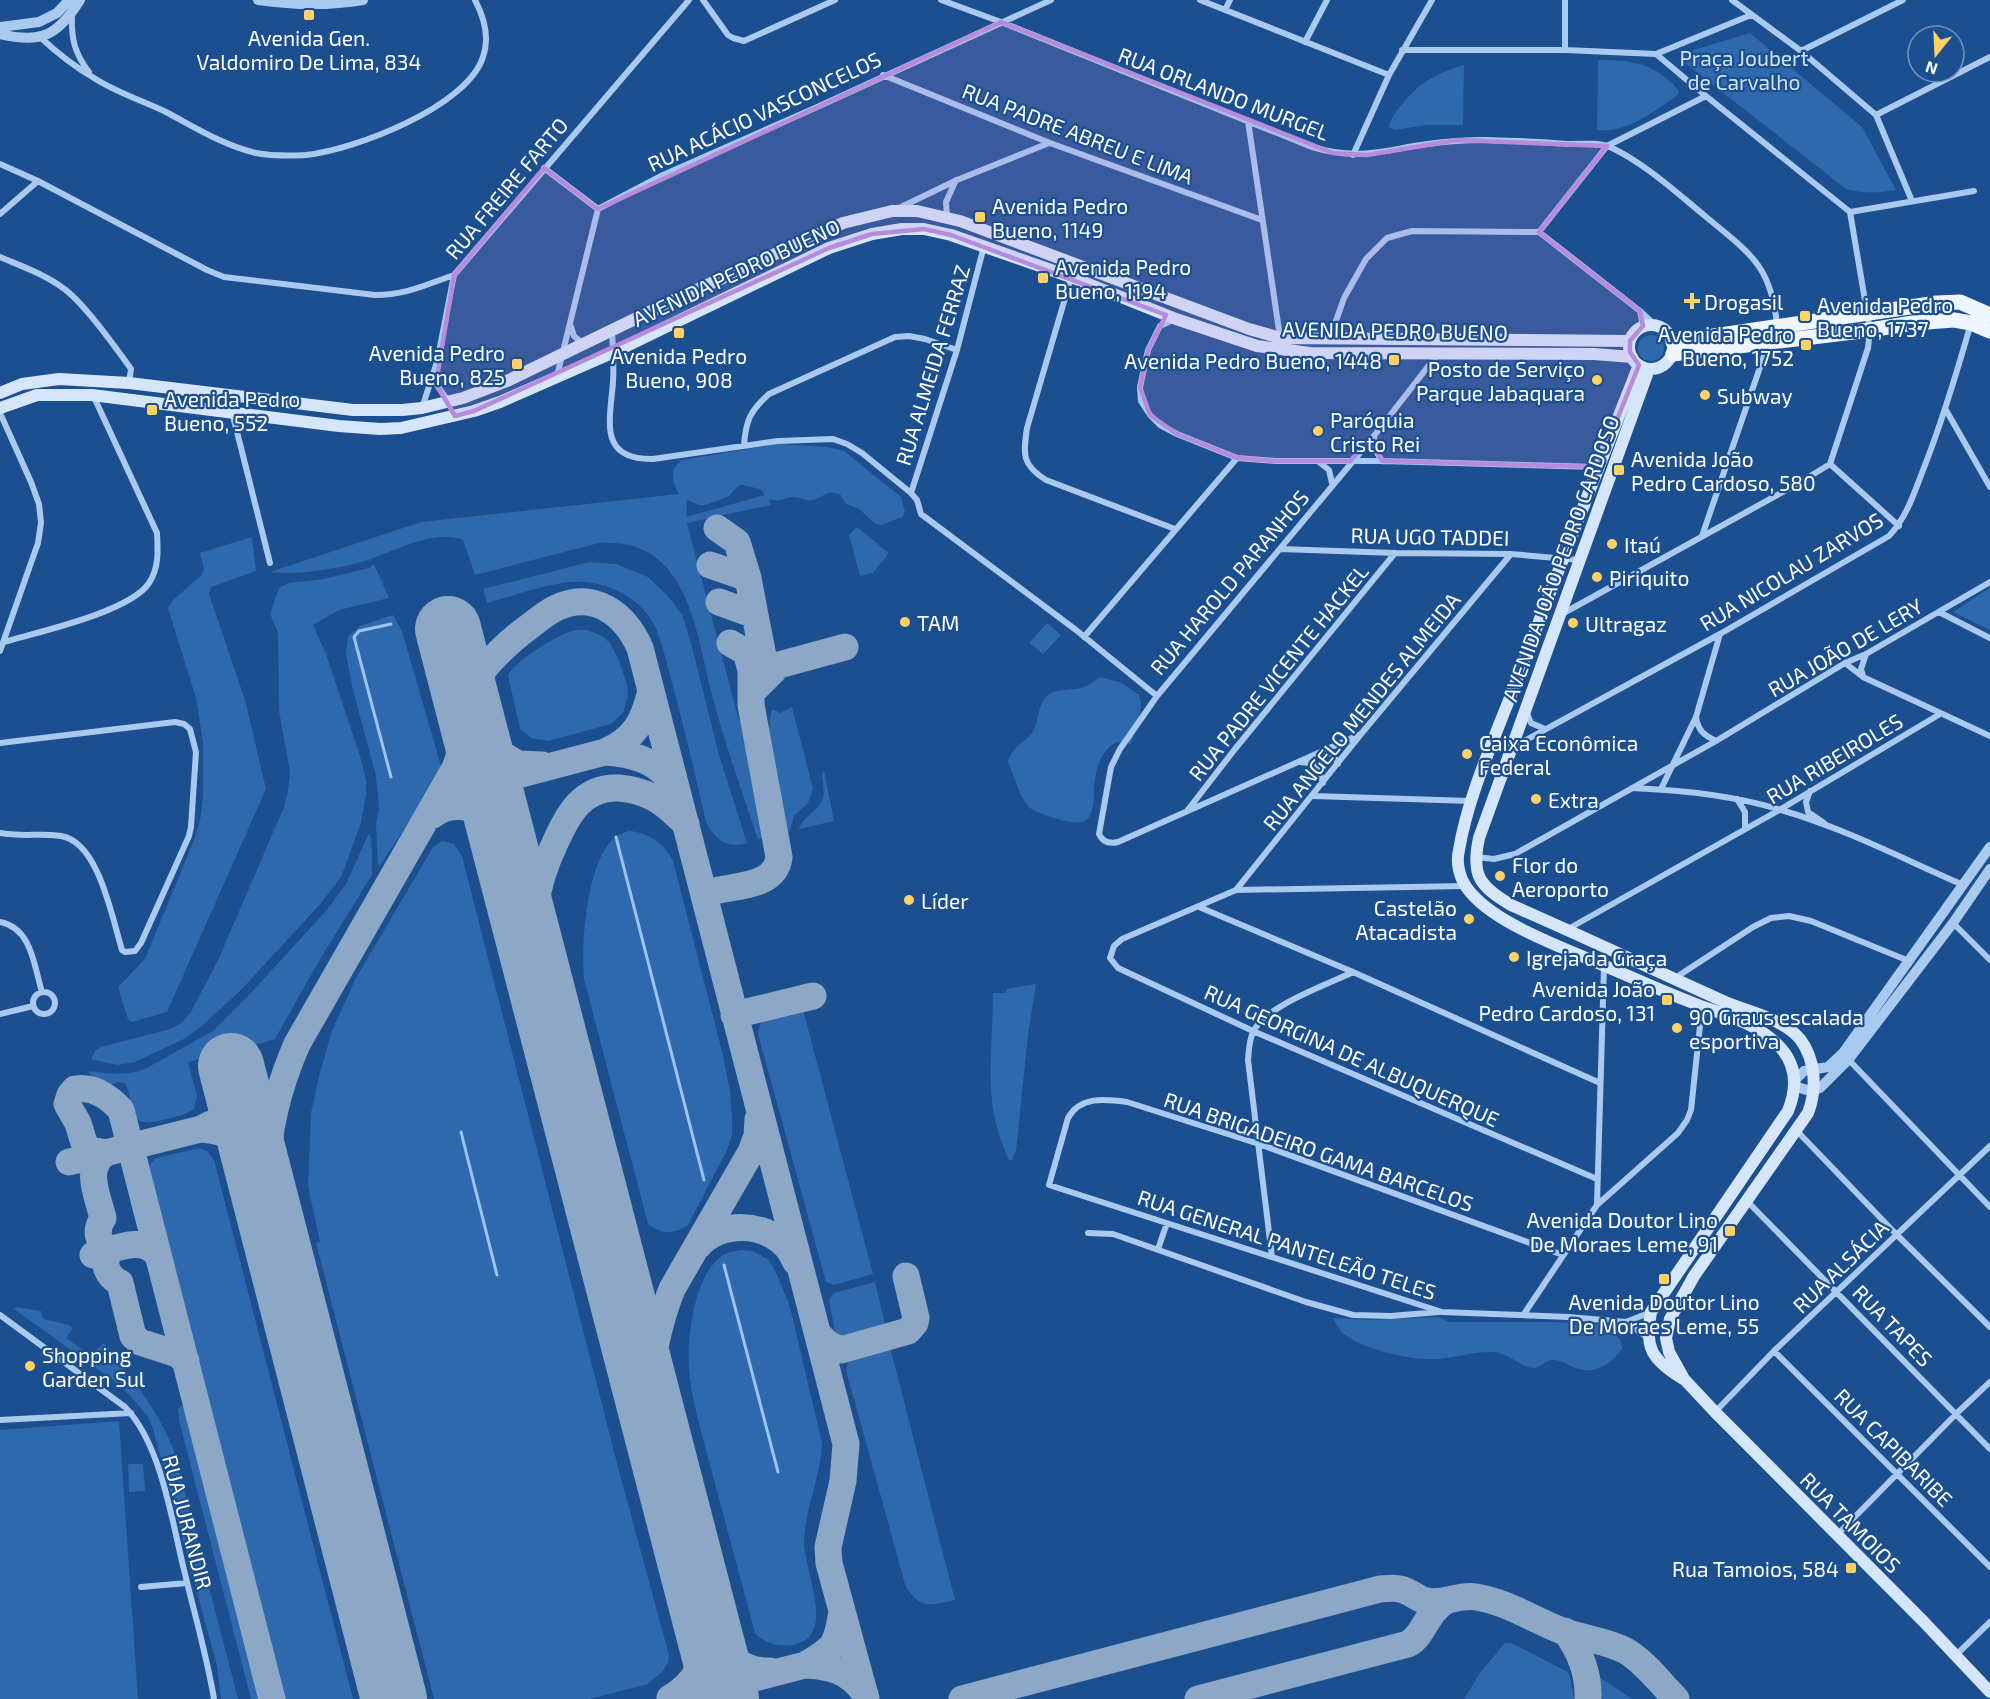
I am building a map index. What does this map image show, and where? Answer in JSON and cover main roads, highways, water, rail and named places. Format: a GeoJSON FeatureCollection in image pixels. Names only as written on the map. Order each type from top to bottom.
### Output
{"type":"FeatureCollection","features":[{"type":"Feature","properties":{"kind":"main road","name":"AVENIDA PEDRO BUENO"},"geometry":{"type":"LineString","coordinates":[[0,393],[22,384],[58,379],[129,383],[353,410],[422,408],[449,402],[507,381],[843,223],[892,212],[917,212],[947,217],[1076,263],[1249,330],[1281,338],[1630,340]]}},
{"type":"Feature","properties":{"kind":"main road","name":"AVENIDA PEDRO BUENO"},"geometry":{"type":"LineString","coordinates":[[0,410],[37,395],[92,395],[339,426],[401,428],[455,416],[500,402],[614,352],[829,248],[872,234],[902,229],[924,229],[951,235],[1071,277],[1176,319],[1257,346],[1281,351],[1594,354],[1640,364]]}},
{"type":"Feature","properties":{"kind":"main road"},"geometry":{"type":"LineString","coordinates":[[1673,348],[1777,326],[1960,302],[1990,315]]}},
{"type":"Feature","properties":{"kind":"main road"},"geometry":{"type":"LineString","coordinates":[[1673,348],[1769,342],[1913,323],[1954,320],[1971,323],[1990,331]]}},
{"type":"Feature","properties":{"kind":"main road"},"geometry":{"type":"LineString","coordinates":[[1649,326],[1666,331],[1673,348],[1668,361],[1662,367],[1640,364],[1630,352],[1630,340],[1634,333],[1649,326]]}},
{"type":"Feature","properties":{"kind":"main road","name":"AVENIDA JOÃO PEDRO CARDOSO"},"geometry":{"type":"LineString","coordinates":[[1640,364],[1562,558],[1472,801],[1458,852],[1461,876],[1466,886],[1478,901],[1494,913],[1604,966],[1744,1023],[1778,1044],[1791,1062],[1795,1083],[1788,1111],[1651,1312]]}},
{"type":"Feature","properties":{"kind":"main road","name":"AVENIDA JOÃO PEDRO CARDOSO"},"geometry":{"type":"LineString","coordinates":[[1640,364],[1579,560],[1510,748],[1479,838],[1475,857],[1476,870],[1483,884],[1494,895],[1510,905],[1775,1022],[1799,1038],[1807,1051],[1812,1069],[1814,1091],[1808,1113],[1694,1276],[1676,1305],[1669,1324]]}},
{"type":"Feature","properties":{"kind":"main road"},"geometry":{"type":"LineString","coordinates":[[449,402],[455,416]]}},
{"type":"Feature","properties":{"kind":"main road"},"geometry":{"type":"LineString","coordinates":[[1651,1312],[1662,1316],[1669,1324],[1667,1346],[1658,1346],[1648,1338],[1651,1312]]}},
{"type":"Feature","properties":{"kind":"main road","name":"RUA TAMOIOS"},"geometry":{"type":"LineString","coordinates":[[1648,1338],[1658,1362],[1684,1379],[1990,1692]]}},
{"type":"Feature","properties":{"kind":"main road","name":"RUA TAMOIOS"},"geometry":{"type":"LineString","coordinates":[[1667,1346],[1684,1379]]}},
{"type":"Feature","properties":{"kind":"waterway"},"geometry":{"type":"LineString","coordinates":[[391,624],[359,631],[354,637],[391,777]]}},
{"type":"Feature","properties":{"kind":"waterway"},"geometry":{"type":"LineString","coordinates":[[616,837],[704,1180]]}},
{"type":"Feature","properties":{"kind":"waterway"},"geometry":{"type":"LineString","coordinates":[[461,1132],[497,1275]]}},
{"type":"Feature","properties":{"kind":"waterway"},"geometry":{"type":"LineString","coordinates":[[724,1265],[778,1472]]}},
{"type":"Feature","properties":{"kind":"place","name":"Avenida Gen. Valdomiro De Lima, 834"},"geometry":{"type":"Point","coordinates":[309,15]}},
{"type":"Feature","properties":{"kind":"place","name":"Avenida Pedro Bueno, 1149"},"geometry":{"type":"Point","coordinates":[980,217]}},
{"type":"Feature","properties":{"kind":"place","name":"Avenida Pedro Bueno, 1194"},"geometry":{"type":"Point","coordinates":[1043,278]}},
{"type":"Feature","properties":{"kind":"place","name":"Drogasil"},"geometry":{"type":"Point","coordinates":[1692,301]}},
{"type":"Feature","properties":{"kind":"place","name":"Avenida Pedro Bueno, 1737"},"geometry":{"type":"Point","coordinates":[1805,316]}},
{"type":"Feature","properties":{"kind":"place","name":"Avenida Pedro Bueno, 908"},"geometry":{"type":"Point","coordinates":[679,333]}},
{"type":"Feature","properties":{"kind":"place","name":"Avenida Pedro Bueno, 1752"},"geometry":{"type":"Point","coordinates":[1806,345]}},
{"type":"Feature","properties":{"kind":"place","name":"Avenida Pedro Bueno, 1448"},"geometry":{"type":"Point","coordinates":[1394,360]}},
{"type":"Feature","properties":{"kind":"place","name":"Avenida Pedro Bueno, 825"},"geometry":{"type":"Point","coordinates":[517,364]}},
{"type":"Feature","properties":{"kind":"place","name":"Posto de Serviço Parque Jabaquara"},"geometry":{"type":"Point","coordinates":[1597,380]}},
{"type":"Feature","properties":{"kind":"place","name":"Subway"},"geometry":{"type":"Point","coordinates":[1705,395]}},
{"type":"Feature","properties":{"kind":"place","name":"Avenida Pedro Bueno, 552"},"geometry":{"type":"Point","coordinates":[152,410]}},
{"type":"Feature","properties":{"kind":"place","name":"Paróquia Cristo Rei"},"geometry":{"type":"Point","coordinates":[1318,431]}},
{"type":"Feature","properties":{"kind":"place","name":"Avenida João Pedro Cardoso, 580"},"geometry":{"type":"Point","coordinates":[1619,470]}},
{"type":"Feature","properties":{"kind":"place","name":"Itaú"},"geometry":{"type":"Point","coordinates":[1612,544]}},
{"type":"Feature","properties":{"kind":"place","name":"Piriquito"},"geometry":{"type":"Point","coordinates":[1597,577]}},
{"type":"Feature","properties":{"kind":"place","name":"TAM"},"geometry":{"type":"Point","coordinates":[905,622]}},
{"type":"Feature","properties":{"kind":"place","name":"Ultragaz"},"geometry":{"type":"Point","coordinates":[1573,623]}},
{"type":"Feature","properties":{"kind":"place","name":"Caixa Econômica Federal"},"geometry":{"type":"Point","coordinates":[1467,754]}},
{"type":"Feature","properties":{"kind":"place","name":"Extra"},"geometry":{"type":"Point","coordinates":[1536,799]}},
{"type":"Feature","properties":{"kind":"place","name":"Flor do Aeroporto"},"geometry":{"type":"Point","coordinates":[1500,876]}},
{"type":"Feature","properties":{"kind":"place","name":"Líder"},"geometry":{"type":"Point","coordinates":[909,900]}},
{"type":"Feature","properties":{"kind":"place","name":"Castelão Atacadista"},"geometry":{"type":"Point","coordinates":[1469,919]}},
{"type":"Feature","properties":{"kind":"place","name":"Igreja da Graça"},"geometry":{"type":"Point","coordinates":[1514,957]}},
{"type":"Feature","properties":{"kind":"place","name":"Avenida João Pedro Cardoso, 131"},"geometry":{"type":"Point","coordinates":[1667,1000]}},
{"type":"Feature","properties":{"kind":"place","name":"90 Graus escalada esportiva"},"geometry":{"type":"Point","coordinates":[1677,1028]}},
{"type":"Feature","properties":{"kind":"place","name":"Avenida Doutor Lino De Moraes Leme, 91"},"geometry":{"type":"Point","coordinates":[1730,1231]}},
{"type":"Feature","properties":{"kind":"place","name":"Avenida Doutor Lino De Moraes Leme, 55"},"geometry":{"type":"Point","coordinates":[1664,1279]}},
{"type":"Feature","properties":{"kind":"place","name":"Shopping Garden Sul"},"geometry":{"type":"Point","coordinates":[30,1366]}},
{"type":"Feature","properties":{"kind":"place","name":"Rua Tamoios, 584"},"geometry":{"type":"Point","coordinates":[1851,1568]}},
{"type":"Feature","properties":{"kind":"park label","name":"Praça Joubert de Carvalho"},"geometry":{"type":"Point","coordinates":[1744,69]}}]}
